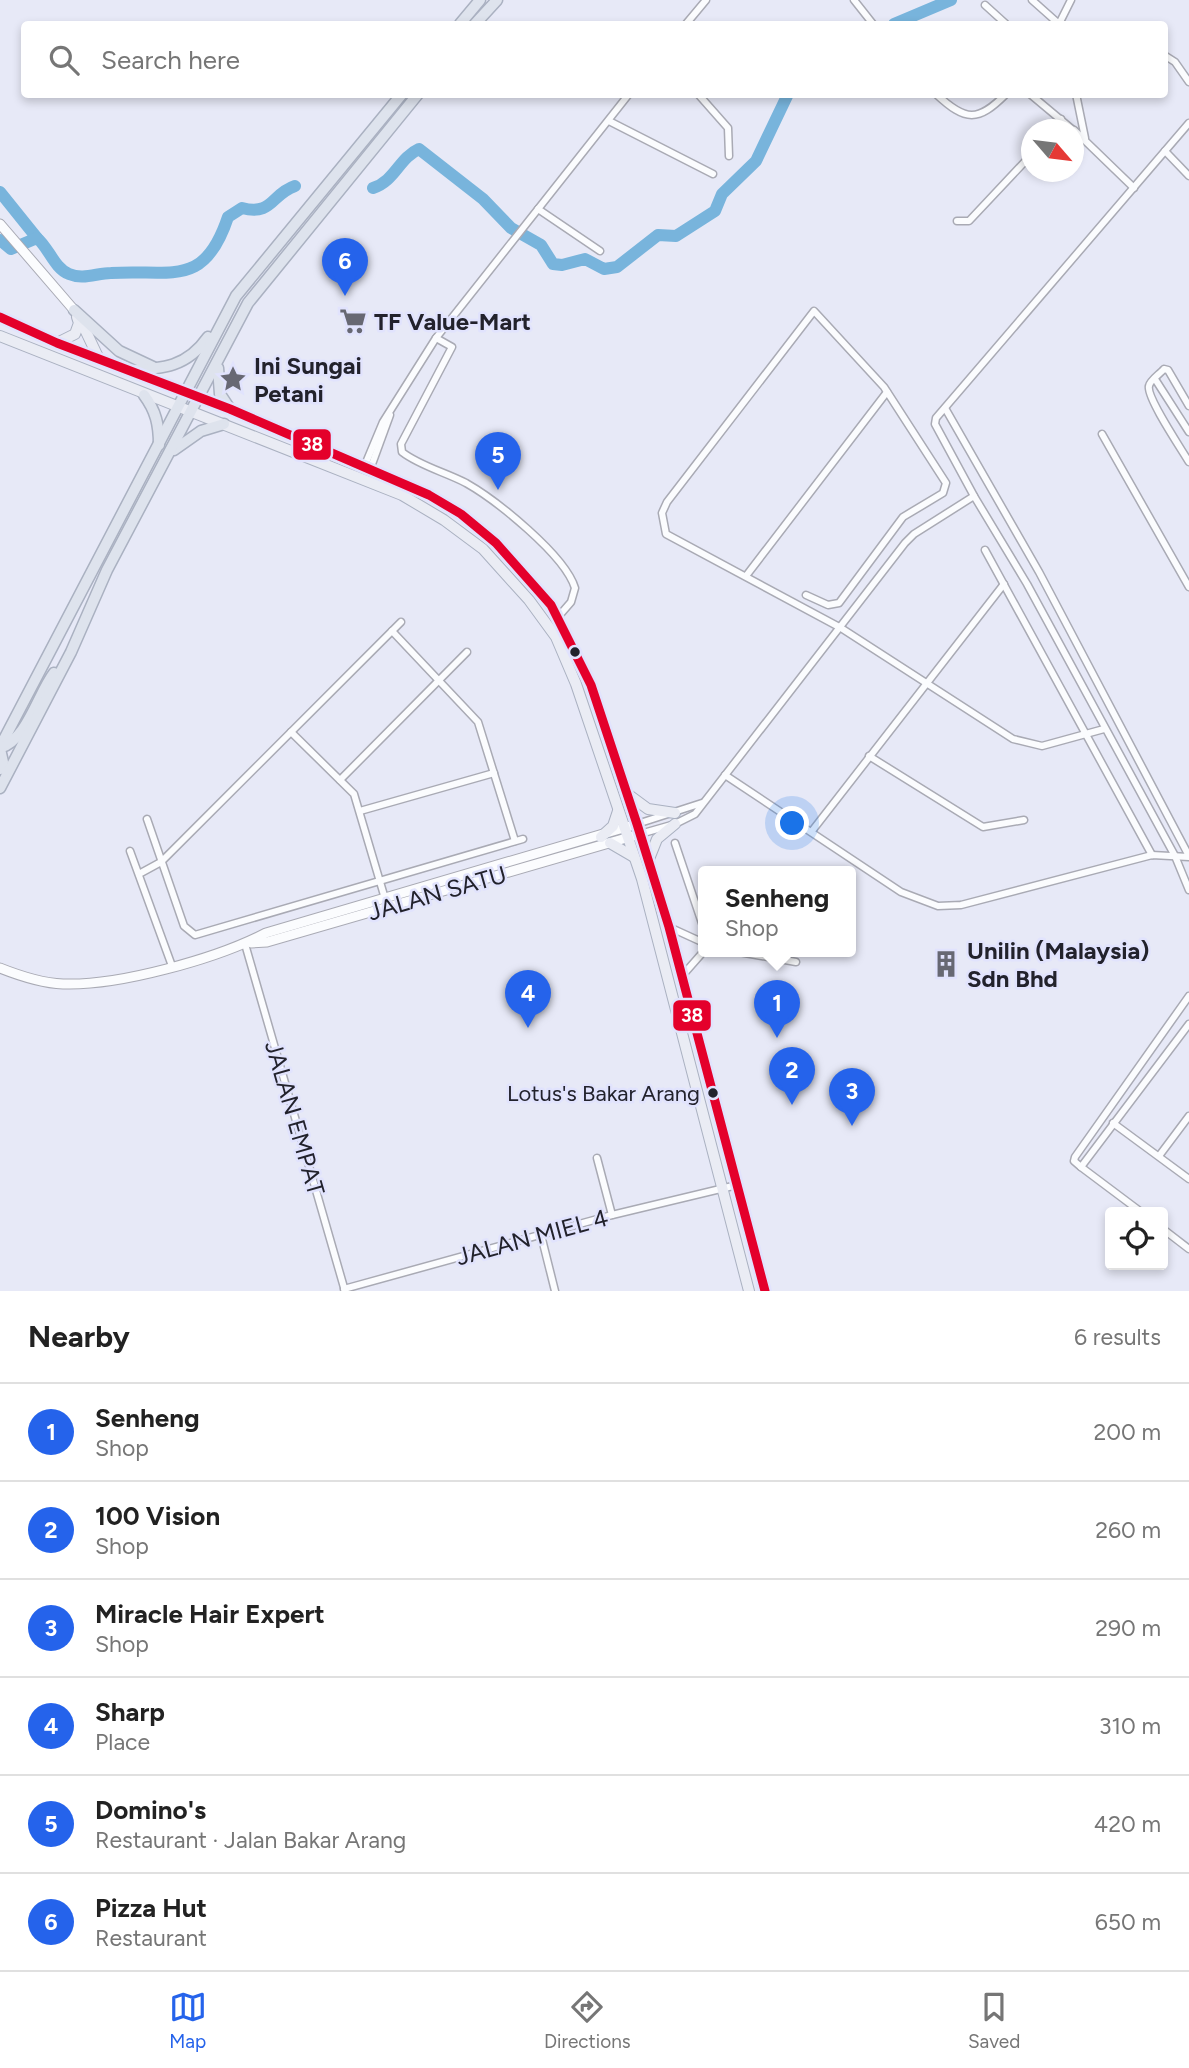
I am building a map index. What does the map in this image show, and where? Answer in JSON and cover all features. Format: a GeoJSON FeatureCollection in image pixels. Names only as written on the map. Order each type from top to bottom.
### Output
{"type":"FeatureCollection","features":[{"type":"Feature","properties":{"kind":"highway"},"geometry":{"type":"LineString","coordinates":[[462,21],[480,0]]}},
{"type":"Feature","properties":{"kind":"highway"},"geometry":{"type":"LineString","coordinates":[[478,21],[497,0]]}},
{"type":"Feature","properties":{"kind":"highway"},"geometry":{"type":"LineString","coordinates":[[0,769],[3,762],[0,748],[236,296],[399,98]]}},
{"type":"Feature","properties":{"kind":"highway"},"geometry":{"type":"LineString","coordinates":[[0,788],[71,652],[107,570],[248,303],[415,98]]}},
{"type":"Feature","properties":{"kind":"highway"},"geometry":{"type":"LineString","coordinates":[[74,310],[131,358],[162,369]]}},
{"type":"Feature","properties":{"kind":"highway"},"geometry":{"type":"LineString","coordinates":[[129,370],[162,369],[195,354],[228,311]]}},
{"type":"Feature","properties":{"kind":"highway"},"geometry":{"type":"LineString","coordinates":[[219,358],[216,376],[220,394],[230,409]]}},
{"type":"Feature","properties":{"kind":"highway"},"geometry":{"type":"LineString","coordinates":[[144,395],[153,407],[159,425],[159,447]]}},
{"type":"Feature","properties":{"kind":"highway"},"geometry":{"type":"LineString","coordinates":[[170,453],[192,435],[224,424]]}},
{"type":"Feature","properties":{"kind":"highway"},"geometry":{"type":"LineString","coordinates":[[0,748],[12,743],[20,733],[46,684],[71,652]]}},
{"type":"Feature","properties":{"kind":"highway"},"geometry":{"type":"LineString","coordinates":[[0,725],[17,715]]}},
{"type":"Feature","properties":{"kind":"main road"},"geometry":{"type":"LineString","coordinates":[[0,224],[74,310],[88,330],[99,359]]}},
{"type":"Feature","properties":{"kind":"main road"},"geometry":{"type":"LineString","coordinates":[[57,343],[75,334],[78,328],[74,310]]}},
{"type":"Feature","properties":{"kind":"main road"},"geometry":{"type":"LineString","coordinates":[[0,317],[57,343],[230,409],[368,466],[429,495],[461,514],[522,570],[558,617],[591,685],[668,927],[765,1291]]}},
{"type":"Feature","properties":{"kind":"main road"},"geometry":{"type":"LineString","coordinates":[[0,336],[402,495],[444,520],[483,550],[529,600],[556,637],[576,684],[635,858],[748,1291]]}},
{"type":"Feature","properties":{"kind":"main road"},"geometry":{"type":"LineString","coordinates":[[628,795],[648,809],[675,819],[657,839],[649,861]]}},
{"type":"Feature","properties":{"kind":"main road"},"geometry":{"type":"LineString","coordinates":[[618,811],[605,840],[635,858]]}},
{"type":"Feature","properties":{"kind":"main road","name":"JALAN SATU"},"geometry":{"type":"LineString","coordinates":[[0,968],[23,977],[63,984],[102,981],[172,966],[246,944],[266,933],[386,903],[639,829]]}},
{"type":"Feature","properties":{"kind":"street"},"geometry":{"type":"LineString","coordinates":[[688,21],[706,0]]}},
{"type":"Feature","properties":{"kind":"street"},"geometry":{"type":"LineString","coordinates":[[854,0],[871,21]]}},
{"type":"Feature","properties":{"kind":"street"},"geometry":{"type":"LineString","coordinates":[[1032,0],[1056,21]]}},
{"type":"Feature","properties":{"kind":"street"},"geometry":{"type":"LineString","coordinates":[[1060,21],[1071,0]]}},
{"type":"Feature","properties":{"kind":"street"},"geometry":{"type":"LineString","coordinates":[[985,5],[1003,21]]}},
{"type":"Feature","properties":{"kind":"street"},"geometry":{"type":"LineString","coordinates":[[1168,58],[1175,62],[1189,82]]}},
{"type":"Feature","properties":{"kind":"street"},"geometry":{"type":"LineString","coordinates":[[368,466],[383,422],[436,338],[626,98]]}},
{"type":"Feature","properties":{"kind":"street"},"geometry":{"type":"LineString","coordinates":[[702,98],[728,128],[729,156]]}},
{"type":"Feature","properties":{"kind":"street"},"geometry":{"type":"LineString","coordinates":[[941,98],[961,113],[975,116],[987,113],[1002,98]]}},
{"type":"Feature","properties":{"kind":"street"},"geometry":{"type":"LineString","coordinates":[[1035,98],[1060,119]]}},
{"type":"Feature","properties":{"kind":"street"},"geometry":{"type":"LineString","coordinates":[[1076,98],[1085,140],[1134,188]]}},
{"type":"Feature","properties":{"kind":"street"},"geometry":{"type":"LineString","coordinates":[[608,121],[713,174]]}},
{"type":"Feature","properties":{"kind":"street"},"geometry":{"type":"LineString","coordinates":[[1189,123],[936,418],[937,429],[1027,584],[1175,856],[1189,890]]}},
{"type":"Feature","properties":{"kind":"street"},"geometry":{"type":"LineString","coordinates":[[1165,151],[1189,176]]}},
{"type":"Feature","properties":{"kind":"street"},"geometry":{"type":"LineString","coordinates":[[957,221],[969,221],[1021,165]]}},
{"type":"Feature","properties":{"kind":"street"},"geometry":{"type":"LineString","coordinates":[[538,209],[600,251]]}},
{"type":"Feature","properties":{"kind":"street"},"geometry":{"type":"LineString","coordinates":[[806,595],[828,605],[839,603],[908,513],[943,493],[946,483],[887,392],[814,311],[667,502],[662,513],[666,534],[841,628],[1013,739],[1027,745],[1042,746],[1087,736],[1104,729]]}},
{"type":"Feature","properties":{"kind":"street"},"geometry":{"type":"LineString","coordinates":[[436,338],[452,347],[401,444],[402,452],[468,484],[530,531],[568,573],[575,588],[571,602],[558,617]]}},
{"type":"Feature","properties":{"kind":"street"},"geometry":{"type":"LineString","coordinates":[[1189,406],[1168,370],[1164,369],[1148,387],[1189,462]]}},
{"type":"Feature","properties":{"kind":"street"},"geometry":{"type":"LineString","coordinates":[[1155,379],[1189,432]]}},
{"type":"Feature","properties":{"kind":"street"},"geometry":{"type":"LineString","coordinates":[[746,576],[887,392]]}},
{"type":"Feature","properties":{"kind":"street"},"geometry":{"type":"LineString","coordinates":[[945,408],[1039,572],[1189,857]]}},
{"type":"Feature","properties":{"kind":"street"},"geometry":{"type":"LineString","coordinates":[[1102,434],[1186,577],[1189,587]]}},
{"type":"Feature","properties":{"kind":"street"},"geometry":{"type":"LineString","coordinates":[[639,829],[695,814],[905,543],[914,534],[974,496]]}},
{"type":"Feature","properties":{"kind":"street"},"geometry":{"type":"LineString","coordinates":[[892,531],[905,543]]}},
{"type":"Feature","properties":{"kind":"street"},"geometry":{"type":"LineString","coordinates":[[985,550],[1152,855]]}},
{"type":"Feature","properties":{"kind":"street"},"geometry":{"type":"LineString","coordinates":[[1027,584],[1039,572]]}},
{"type":"Feature","properties":{"kind":"street"},"geometry":{"type":"LineString","coordinates":[[812,831],[1004,584]]}},
{"type":"Feature","properties":{"kind":"street"},"geometry":{"type":"LineString","coordinates":[[138,874],[161,862],[401,622]]}},
{"type":"Feature","properties":{"kind":"street"},"geometry":{"type":"LineString","coordinates":[[392,631],[478,722],[515,841]]}},
{"type":"Feature","properties":{"kind":"street"},"geometry":{"type":"LineString","coordinates":[[340,780],[467,652]]}},
{"type":"Feature","properties":{"kind":"street"},"geometry":{"type":"LineString","coordinates":[[291,732],[354,794],[386,903]]}},
{"type":"Feature","properties":{"kind":"street"},"geometry":{"type":"LineString","coordinates":[[869,756],[982,827],[1024,820]]}},
{"type":"Feature","properties":{"kind":"street"},"geometry":{"type":"LineString","coordinates":[[360,811],[494,773]]}},
{"type":"Feature","properties":{"kind":"street"},"geometry":{"type":"LineString","coordinates":[[724,775],[901,892],[938,906],[961,905],[1152,855],[1189,857]]}},
{"type":"Feature","properties":{"kind":"street"},"geometry":{"type":"LineString","coordinates":[[639,829],[675,819],[705,802]]}},
{"type":"Feature","properties":{"kind":"street"},"geometry":{"type":"LineString","coordinates":[[146,819],[184,926],[195,935],[523,839]]}},
{"type":"Feature","properties":{"kind":"street"},"geometry":{"type":"LineString","coordinates":[[675,843],[698,911]]}},
{"type":"Feature","properties":{"kind":"street"},"geometry":{"type":"LineString","coordinates":[[130,851],[172,966]]}},
{"type":"Feature","properties":{"kind":"street"},"geometry":{"type":"LineString","coordinates":[[668,927],[698,940]]}},
{"type":"Feature","properties":{"kind":"street","name":"JALAN EMPAT"},"geometry":{"type":"LineString","coordinates":[[246,944],[345,1290]]}},
{"type":"Feature","properties":{"kind":"street"},"geometry":{"type":"LineString","coordinates":[[681,979],[699,957]]}},
{"type":"Feature","properties":{"kind":"street"},"geometry":{"type":"LineString","coordinates":[[768,957],[796,962]]}},
{"type":"Feature","properties":{"kind":"street"},"geometry":{"type":"LineString","coordinates":[[1134,1207],[1074,1161],[1189,996]]}},
{"type":"Feature","properties":{"kind":"street"},"geometry":{"type":"LineString","coordinates":[[1081,1167],[1189,1024],[1178,1015]]}},
{"type":"Feature","properties":{"kind":"street"},"geometry":{"type":"LineString","coordinates":[[1159,1156],[1189,1116]]}},
{"type":"Feature","properties":{"kind":"street"},"geometry":{"type":"LineString","coordinates":[[1114,1123],[1189,1179]]}},
{"type":"Feature","properties":{"kind":"street"},"geometry":{"type":"LineString","coordinates":[[597,1158],[612,1215]]}},
{"type":"Feature","properties":{"kind":"street","name":"JALAN MIEL 4"},"geometry":{"type":"LineString","coordinates":[[345,1290],[612,1215],[737,1185]]}},
{"type":"Feature","properties":{"kind":"street"},"geometry":{"type":"LineString","coordinates":[[1168,1233],[1189,1248]]}},
{"type":"Feature","properties":{"kind":"street"},"geometry":{"type":"LineString","coordinates":[[541,1235],[555,1291]]}},
{"type":"Feature","properties":{"kind":"waterway"},"geometry":{"type":"LineString","coordinates":[[901,21],[951,0]]}},
{"type":"Feature","properties":{"kind":"waterway"},"geometry":{"type":"LineString","coordinates":[[373,188],[387,180],[406,158],[419,149],[483,199],[511,228],[541,245],[553,264],[562,265],[585,259],[604,269],[617,267],[658,235],[676,236],[715,211],[722,194],[756,161],[786,98]]}},
{"type":"Feature","properties":{"kind":"waterway"},"geometry":{"type":"LineString","coordinates":[[0,240],[11,249],[37,238],[59,267],[74,276],[168,273],[197,265],[208,256],[219,240],[228,217],[242,208],[252,210],[266,207],[295,186]]}},
{"type":"Feature","properties":{"kind":"waterway"},"geometry":{"type":"LineString","coordinates":[[0,192],[37,238]]}},
{"type":"Feature","properties":{"kind":"transit line","name":"38"},"geometry":{"type":"LineString","coordinates":[[0,317],[57,343],[230,409],[429,495],[461,514],[496,543],[551,605],[591,685],[637,824],[669,927],[765,1291]]}},
{"type":"Feature","properties":{"kind":"place","name":"Pizza Hut"},"geometry":{"type":"Point","coordinates":[345,296]}},
{"type":"Feature","properties":{"kind":"place","name":"TF Value-Mart"},"geometry":{"type":"Point","coordinates":[353,321]}},
{"type":"Feature","properties":{"kind":"place","name":"Ini Sungai Petani"},"geometry":{"type":"Point","coordinates":[233,379]}},
{"type":"Feature","properties":{"kind":"place","name":"Domino's"},"geometry":{"type":"Point","coordinates":[498,490]}},
{"type":"Feature","properties":{"kind":"place","name":"Unilin (Malaysia) Sdn Bhd"},"geometry":{"type":"Point","coordinates":[946,964]}},
{"type":"Feature","properties":{"kind":"place","name":"Sharp"},"geometry":{"type":"Point","coordinates":[528,1028]}},
{"type":"Feature","properties":{"kind":"place","name":"Senheng"},"geometry":{"type":"Point","coordinates":[777,1038]}},
{"type":"Feature","properties":{"kind":"place","name":"Lotus's Bakar Arang"},"geometry":{"type":"Point","coordinates":[713,1093]}},
{"type":"Feature","properties":{"kind":"place","name":"100 Vision"},"geometry":{"type":"Point","coordinates":[792,1105]}},
{"type":"Feature","properties":{"kind":"place","name":"Miracle Hair Expert"},"geometry":{"type":"Point","coordinates":[852,1126]}}]}
